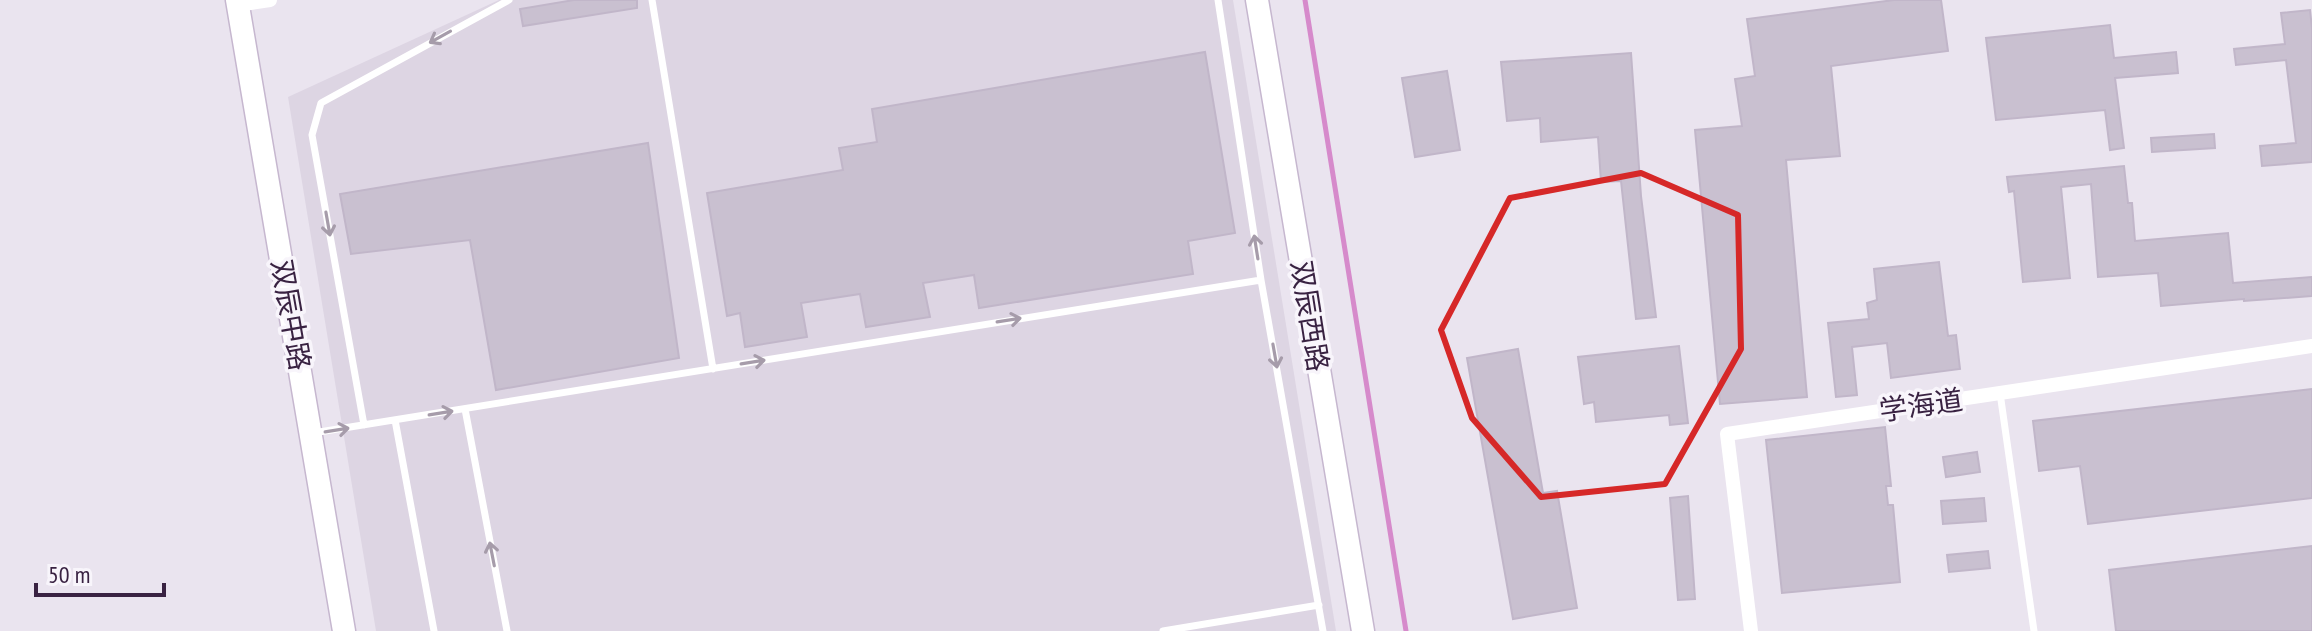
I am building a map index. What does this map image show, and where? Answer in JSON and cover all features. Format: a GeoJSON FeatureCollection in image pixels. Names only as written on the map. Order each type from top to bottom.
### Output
{"type":"FeatureCollection","features":[{"type":"Feature","properties":{"kind":"main road","name":"双辰西路"},"geometry":{"type":"LineString","coordinates":[[1257,0],[1363,631]]}},
{"type":"Feature","properties":{"kind":"main road","name":"双辰中路"},"geometry":{"type":"LineString","coordinates":[[238,3],[344,631]]}},
{"type":"Feature","properties":{"kind":"street"},"geometry":{"type":"LineString","coordinates":[[238,3],[270,0]]}},
{"type":"Feature","properties":{"kind":"street","name":"学海道"},"geometry":{"type":"LineString","coordinates":[[1751,631],[1727,434],[2312,346]]}},
{"type":"Feature","properties":{"kind":"lane"},"geometry":{"type":"LineString","coordinates":[[364,425],[312,135],[321,103],[509,0]]}},
{"type":"Feature","properties":{"kind":"lane"},"geometry":{"type":"LineString","coordinates":[[652,0],[713,369]]}},
{"type":"Feature","properties":{"kind":"lane"},"geometry":{"type":"LineString","coordinates":[[1218,0],[1261,280],[1323,631]]}},
{"type":"Feature","properties":{"kind":"lane"},"geometry":{"type":"LineString","coordinates":[[311,434],[1261,280]]}},
{"type":"Feature","properties":{"kind":"lane"},"geometry":{"type":"LineString","coordinates":[[2000,393],[2034,631]]}},
{"type":"Feature","properties":{"kind":"lane"},"geometry":{"type":"LineString","coordinates":[[465,409],[507,631]]}},
{"type":"Feature","properties":{"kind":"lane"},"geometry":{"type":"LineString","coordinates":[[395,420],[434,631]]}},
{"type":"Feature","properties":{"kind":"lane"},"geometry":{"type":"LineString","coordinates":[[1163,631],[1319,605]]}},
{"type":"Feature","properties":{"kind":"highlighted area"},"geometry":{"type":"Polygon","coordinates":[[[1641,173],[1738,215],[1741,349],[1665,484],[1541,497],[1472,418],[1441,330],[1510,198],[1641,173]]]}},
{"type":"Feature","properties":{"kind":"shaded area"},"geometry":{"type":"Polygon","coordinates":[[[499,0],[1233,0],[1336,631],[376,631],[288,97],[499,0]]]}},
{"type":"Feature","properties":{"kind":"building"},"geometry":{"type":"Polygon","coordinates":[[[574,0],[637,0],[637,8],[523,26],[520,9],[574,0]]]}},
{"type":"Feature","properties":{"kind":"building"},"geometry":{"type":"Polygon","coordinates":[[[1894,0],[1941,0],[1948,51],[1831,66],[1840,156],[1786,160],[1807,397],[1720,404],[1695,130],[1742,126],[1735,79],[1755,76],[1747,19],[1894,0]]]}},
{"type":"Feature","properties":{"kind":"building"},"geometry":{"type":"Polygon","coordinates":[[[2310,10],[2312,162],[2262,166],[2260,146],[2296,143],[2286,60],[2236,65],[2234,49],[2285,44],[2281,13],[2310,10]]]}},
{"type":"Feature","properties":{"kind":"building"},"geometry":{"type":"Polygon","coordinates":[[[2110,25],[2114,58],[2176,52],[2178,73],[2115,78],[2124,148],[2110,150],[2105,110],[1996,120],[1986,38],[2110,25]]]}},
{"type":"Feature","properties":{"kind":"building"},"geometry":{"type":"Polygon","coordinates":[[[1205,52],[1235,233],[1188,241],[1193,274],[979,308],[974,275],[923,283],[930,317],[866,327],[860,294],[801,303],[807,337],[745,347],[740,313],[727,316],[707,193],[843,170],[839,148],[877,142],[872,109],[1205,52]]]}},
{"type":"Feature","properties":{"kind":"building"},"geometry":{"type":"Polygon","coordinates":[[[1631,53],[1641,196],[1656,317],[1636,319],[1621,181],[1601,182],[1598,137],[1541,142],[1540,118],[1507,121],[1501,62],[1631,53]]]}},
{"type":"Feature","properties":{"kind":"building"},"geometry":{"type":"Polygon","coordinates":[[[1447,71],[1460,150],[1415,157],[1402,78],[1447,71]]]}},
{"type":"Feature","properties":{"kind":"building"},"geometry":{"type":"Polygon","coordinates":[[[2214,134],[2215,148],[2152,152],[2151,138],[2214,134]]]}},
{"type":"Feature","properties":{"kind":"building"},"geometry":{"type":"Polygon","coordinates":[[[648,143],[679,358],[496,390],[470,240],[351,254],[340,194],[648,143]]]}},
{"type":"Feature","properties":{"kind":"building"},"geometry":{"type":"Polygon","coordinates":[[[2124,166],[2128,203],[2132,203],[2135,241],[2228,233],[2233,283],[2312,277],[2312,296],[2161,306],[2158,273],[2098,277],[2091,184],[2061,187],[2070,278],[2023,282],[2014,191],[2009,192],[2007,177],[2124,166]]]}},
{"type":"Feature","properties":{"kind":"building"},"geometry":{"type":"Polygon","coordinates":[[[1939,262],[1948,336],[1956,335],[1960,369],[1891,378],[1887,343],[1852,347],[1857,395],[1836,397],[1828,323],[1869,319],[1867,303],[1877,300],[1874,269],[1939,262]]]}},
{"type":"Feature","properties":{"kind":"building"},"geometry":{"type":"Polygon","coordinates":[[[1679,346],[1688,423],[1670,425],[1669,415],[1596,422],[1594,402],[1584,404],[1578,357],[1679,346]]]}},
{"type":"Feature","properties":{"kind":"building"},"geometry":{"type":"Polygon","coordinates":[[[1518,349],[1543,493],[1557,491],[1577,608],[1513,619],[1467,358],[1518,349]]]}},
{"type":"Feature","properties":{"kind":"building"},"geometry":{"type":"Polygon","coordinates":[[[2312,389],[2312,498],[2088,524],[2080,466],[2039,471],[2033,421],[2312,389]]]}},
{"type":"Feature","properties":{"kind":"building"},"geometry":{"type":"Polygon","coordinates":[[[1885,427],[1891,486],[1886,486],[1888,505],[1893,505],[1900,582],[1782,593],[1766,440],[1885,427]]]}},
{"type":"Feature","properties":{"kind":"building"},"geometry":{"type":"Polygon","coordinates":[[[1977,452],[1980,472],[1946,477],[1943,457],[1977,452]]]}},
{"type":"Feature","properties":{"kind":"building"},"geometry":{"type":"Polygon","coordinates":[[[1688,496],[1695,599],[1678,600],[1670,498],[1688,496]]]}},
{"type":"Feature","properties":{"kind":"building"},"geometry":{"type":"Polygon","coordinates":[[[1984,498],[1986,521],[1943,524],[1941,501],[1984,498]]]}},
{"type":"Feature","properties":{"kind":"building"},"geometry":{"type":"Polygon","coordinates":[[[2312,546],[2312,631],[2116,631],[2109,570],[2312,546]]]}},
{"type":"Feature","properties":{"kind":"building"},"geometry":{"type":"Polygon","coordinates":[[[1988,551],[1990,568],[1949,572],[1947,555],[1988,551]]]}},
{"type":"Feature","properties":{"kind":"waterway"},"geometry":{"type":"LineString","coordinates":[[1305,0],[1406,631]]}}]}
